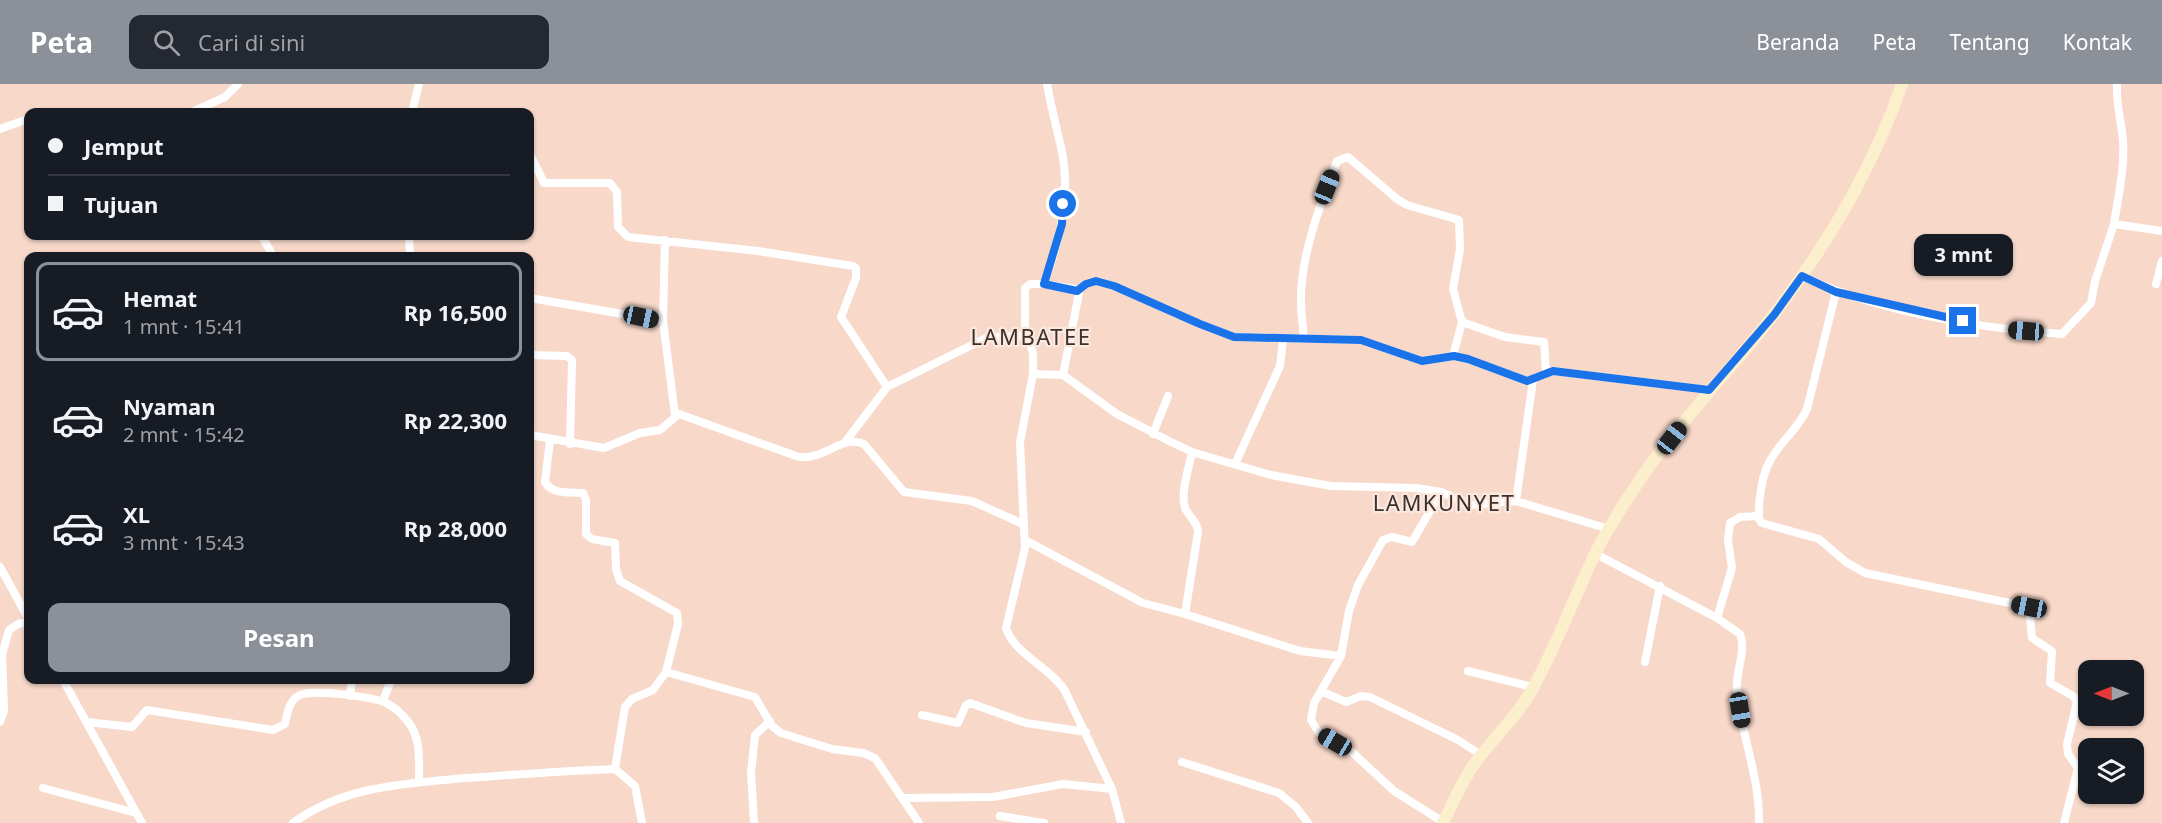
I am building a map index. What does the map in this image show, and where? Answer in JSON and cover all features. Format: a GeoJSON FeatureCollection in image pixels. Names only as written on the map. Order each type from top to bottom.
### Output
{"type":"FeatureCollection","features":[{"type":"Feature","properties":{"kind":"street"},"geometry":{"type":"LineString","coordinates":[[201,108],[225,97],[238,84]]}},
{"type":"Feature","properties":{"kind":"street"},"geometry":{"type":"LineString","coordinates":[[413,108],[419,84]]}},
{"type":"Feature","properties":{"kind":"street"},"geometry":{"type":"LineString","coordinates":[[1044,284],[1062,224],[1065,183],[1062,153],[1047,84]]}},
{"type":"Feature","properties":{"kind":"street"},"geometry":{"type":"LineString","coordinates":[[1441,492],[1412,542],[1392,537],[1383,540],[1358,585],[1341,656],[1311,712],[1312,726],[1318,733],[1352,752],[1394,791],[1443,822],[1468,772],[1517,714],[1533,687],[1609,529],[1647,470],[1709,390],[1774,315],[1802,276],[1850,198],[1881,139],[1902,84]]}},
{"type":"Feature","properties":{"kind":"street"},"geometry":{"type":"LineString","coordinates":[[1802,276],[1836,292],[2009,330],[2062,333],[2072,320],[2090,306],[2095,281],[2114,224],[2122,172],[2123,141],[2117,107],[2117,84]]}},
{"type":"Feature","properties":{"kind":"street"},"geometry":{"type":"LineString","coordinates":[[0,129],[24,120]]}},
{"type":"Feature","properties":{"kind":"street"},"geometry":{"type":"LineString","coordinates":[[1304,339],[1300,301],[1304,266],[1327,187],[1337,161],[1344,157],[1397,200],[1459,220],[1460,249],[1453,288],[1462,322],[1454,356]]}},
{"type":"Feature","properties":{"kind":"street"},"geometry":{"type":"LineString","coordinates":[[534,162],[544,183],[610,183],[617,192],[618,226],[628,237],[758,250],[853,266],[856,268],[856,278],[841,317],[887,387]]}},
{"type":"Feature","properties":{"kind":"street"},"geometry":{"type":"LineString","coordinates":[[2114,224],[2162,231]]}},
{"type":"Feature","properties":{"kind":"street"},"geometry":{"type":"LineString","coordinates":[[534,436],[570,444],[612,447],[640,433],[664,428],[675,415],[663,321],[665,240]]}},
{"type":"Feature","properties":{"kind":"street"},"geometry":{"type":"LineString","coordinates":[[2156,284],[2162,261]]}},
{"type":"Feature","properties":{"kind":"street"},"geometry":{"type":"LineString","coordinates":[[1121,823],[1112,789],[1086,732],[1060,684],[1013,641],[1006,628],[1024,556],[1020,442],[1033,374],[1033,348],[1025,335],[1025,288],[1029,284],[1044,284],[1077,291],[1086,284],[1096,281],[1114,286],[1234,337],[1283,340],[1361,340],[1422,361],[1454,356],[1520,379],[1533,380],[1546,372],[1709,390]]}},
{"type":"Feature","properties":{"kind":"street"},"geometry":{"type":"LineString","coordinates":[[1064,375],[1078,300],[1077,291]]}},
{"type":"Feature","properties":{"kind":"street"},"geometry":{"type":"LineString","coordinates":[[1836,292],[1807,409],[1798,428],[1771,458],[1758,516],[1762,523],[1820,539],[1846,562],[1865,573],[2030,608],[2030,635],[2033,640],[2049,648],[2053,655],[2050,683],[2073,696],[2078,702],[2067,744],[2068,754],[2078,768],[2064,823]]}},
{"type":"Feature","properties":{"kind":"street"},"geometry":{"type":"LineString","coordinates":[[534,299],[663,321]]}},
{"type":"Feature","properties":{"kind":"street"},"geometry":{"type":"LineString","coordinates":[[1462,322],[1505,337],[1544,342],[1546,372]]}},
{"type":"Feature","properties":{"kind":"street"},"geometry":{"type":"LineString","coordinates":[[675,415],[799,457],[820,456],[846,441],[887,387],[986,338],[1025,335]]}},
{"type":"Feature","properties":{"kind":"street"},"geometry":{"type":"LineString","coordinates":[[1235,464],[1280,366],[1283,340]]}},
{"type":"Feature","properties":{"kind":"street"},"geometry":{"type":"LineString","coordinates":[[534,354],[567,356],[572,360],[570,444]]}},
{"type":"Feature","properties":{"kind":"street"},"geometry":{"type":"LineString","coordinates":[[1033,374],[1064,375],[1117,414],[1153,434],[1192,452],[1272,475],[1331,486],[1416,488],[1441,492],[1471,505],[1516,501],[1609,529]]}},
{"type":"Feature","properties":{"kind":"street"},"geometry":{"type":"LineString","coordinates":[[1516,501],[1533,380]]}},
{"type":"Feature","properties":{"kind":"street"},"geometry":{"type":"LineString","coordinates":[[1153,434],[1168,396]]}},
{"type":"Feature","properties":{"kind":"street"},"geometry":{"type":"LineString","coordinates":[[550,440],[546,482],[548,487],[553,491],[583,493],[586,500],[586,534],[592,538],[615,543],[616,570],[620,581],[677,612],[678,624],[666,672],[653,690],[632,699],[625,707],[615,769]]}},
{"type":"Feature","properties":{"kind":"street"},"geometry":{"type":"LineString","coordinates":[[846,441],[864,444],[904,492],[972,501],[1023,524]]}},
{"type":"Feature","properties":{"kind":"street"},"geometry":{"type":"LineString","coordinates":[[1185,614],[1198,532],[1197,525],[1186,511],[1184,498],[1192,452]]}},
{"type":"Feature","properties":{"kind":"street"},"geometry":{"type":"LineString","coordinates":[[1718,618],[1732,568],[1728,540],[1730,523],[1740,517],[1758,516]]}},
{"type":"Feature","properties":{"kind":"street"},"geometry":{"type":"LineString","coordinates":[[1025,540],[1135,600],[1300,651],[1341,656]]}},
{"type":"Feature","properties":{"kind":"street"},"geometry":{"type":"LineString","coordinates":[[1596,554],[1718,618],[1735,628],[1742,639],[1736,687],[1758,789],[1759,823]]}},
{"type":"Feature","properties":{"kind":"street"},"geometry":{"type":"LineString","coordinates":[[0,567],[24,612]]}},
{"type":"Feature","properties":{"kind":"street"},"geometry":{"type":"LineString","coordinates":[[1645,662],[1660,586]]}},
{"type":"Feature","properties":{"kind":"street"},"geometry":{"type":"LineString","coordinates":[[0,722],[4,711],[2,655],[9,630],[24,622]]}},
{"type":"Feature","properties":{"kind":"street"},"geometry":{"type":"LineString","coordinates":[[1468,671],[1533,687]]}},
{"type":"Feature","properties":{"kind":"street"},"geometry":{"type":"LineString","coordinates":[[666,672],[755,697],[776,730],[798,739],[871,756],[879,762],[919,823]]}},
{"type":"Feature","properties":{"kind":"street"},"geometry":{"type":"LineString","coordinates":[[65,684],[142,823]]}},
{"type":"Feature","properties":{"kind":"street"},"geometry":{"type":"LineString","coordinates":[[350,696],[352,684]]}},
{"type":"Feature","properties":{"kind":"street"},"geometry":{"type":"LineString","coordinates":[[383,701],[389,684]]}},
{"type":"Feature","properties":{"kind":"street"},"geometry":{"type":"LineString","coordinates":[[1321,691],[1346,702],[1361,696],[1370,697],[1458,740],[1481,755]]}},
{"type":"Feature","properties":{"kind":"street"},"geometry":{"type":"LineString","coordinates":[[87,722],[132,727],[147,710],[273,730],[285,724],[290,705],[298,696],[350,696],[383,701],[401,715],[414,732],[419,757],[419,781]]}},
{"type":"Feature","properties":{"kind":"street"},"geometry":{"type":"LineString","coordinates":[[921,715],[958,723],[966,705],[970,703],[1026,723],[1086,732]]}},
{"type":"Feature","properties":{"kind":"street"},"geometry":{"type":"LineString","coordinates":[[754,823],[751,773],[755,735],[770,721]]}},
{"type":"Feature","properties":{"kind":"street"},"geometry":{"type":"LineString","coordinates":[[1182,762],[1278,793],[1296,807],[1308,823]]}},
{"type":"Feature","properties":{"kind":"street"},"geometry":{"type":"LineString","coordinates":[[293,823],[353,792],[419,781],[540,771],[615,769],[635,786],[642,823]]}},
{"type":"Feature","properties":{"kind":"street"},"geometry":{"type":"LineString","coordinates":[[902,798],[993,797],[1063,784],[1112,789]]}},
{"type":"Feature","properties":{"kind":"street"},"geometry":{"type":"LineString","coordinates":[[43,788],[136,813]]}},
{"type":"Feature","properties":{"kind":"street"},"geometry":{"type":"LineString","coordinates":[[1000,816],[1044,823]]}},
{"type":"Feature","properties":{"kind":"district","name":"LAMBATEE"},"geometry":{"type":"Point","coordinates":[1031,336]}},
{"type":"Feature","properties":{"kind":"district","name":"LAMKUNYET"},"geometry":{"type":"Point","coordinates":[1444,502]}},
{"type":"Feature","properties":{"kind":"route"},"geometry":{"type":"LineString","coordinates":[[1063,204],[1062,224],[1044,284],[1077,291],[1086,284],[1096,281],[1114,286],[1234,337],[1283,340],[1342,338],[1361,340],[1422,361],[1436,361],[1454,356],[1468,359],[1527,381],[1553,371],[1709,390],[1774,315],[1802,276],[1836,292],[1963,321]]}}]}
